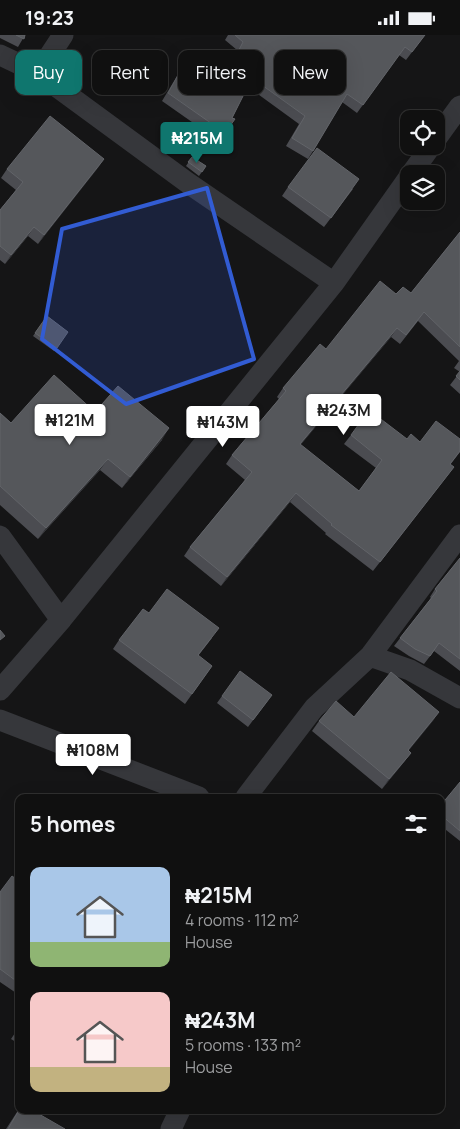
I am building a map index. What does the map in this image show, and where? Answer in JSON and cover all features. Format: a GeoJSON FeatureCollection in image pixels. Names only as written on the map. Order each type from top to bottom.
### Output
{"type":"FeatureCollection","features":[{"type":"Feature","properties":{"kind":"street"},"geometry":{"type":"LineString","coordinates":[[53,50],[62,35]]}},
{"type":"Feature","properties":{"kind":"street"},"geometry":{"type":"LineString","coordinates":[[0,55],[15,62]]}},
{"type":"Feature","properties":{"kind":"street"},"geometry":{"type":"LineString","coordinates":[[68,95],[188,183],[334,283]]}},
{"type":"Feature","properties":{"kind":"street"},"geometry":{"type":"LineString","coordinates":[[445,127],[460,106]]}},
{"type":"Feature","properties":{"kind":"street"},"geometry":{"type":"LineString","coordinates":[[0,689],[61,620],[334,283],[400,190]]}},
{"type":"Feature","properties":{"kind":"street"},"geometry":{"type":"LineString","coordinates":[[248,794],[314,708],[370,656],[460,535]]}},
{"type":"Feature","properties":{"kind":"street"},"geometry":{"type":"LineString","coordinates":[[0,536],[61,620]]}},
{"type":"Feature","properties":{"kind":"street"},"geometry":{"type":"LineString","coordinates":[[370,656],[410,670],[460,698]]}},
{"type":"Feature","properties":{"kind":"street"},"geometry":{"type":"LineString","coordinates":[[0,720],[191,794]]}},
{"type":"Feature","properties":{"kind":"street"},"geometry":{"type":"LineString","coordinates":[[171,1129],[178,1114]]}},
{"type":"Feature","properties":{"kind":"highlighted area"},"geometry":{"type":"Polygon","coordinates":[[[207,188],[254,359],[126,404],[42,339],[62,229],[207,188]]]}},
{"type":"Feature","properties":{"kind":"building"},"geometry":{"type":"Polygon","coordinates":[[[16,35],[25,35],[24,39],[16,35]]]}},
{"type":"Feature","properties":{"kind":"building"},"geometry":{"type":"Polygon","coordinates":[[[235,35],[425,35],[412,52],[405,47],[363,105],[347,94],[313,151],[292,138],[305,116],[276,95],[346,95],[346,50],[274,50],[274,94],[264,87],[264,50],[239,50],[243,42],[235,35]]]}},
{"type":"Feature","properties":{"kind":"building"},"geometry":{"type":"Polygon","coordinates":[[[178,75],[178,95],[244,95],[232,118],[235,119],[225,133],[168,93],[178,75]]]}},
{"type":"Feature","properties":{"kind":"building"},"geometry":{"type":"Polygon","coordinates":[[[50,116],[104,159],[44,235],[34,227],[11,255],[0,246],[0,210],[23,182],[7,169],[50,116]]]}},
{"type":"Feature","properties":{"kind":"building"},"geometry":{"type":"Polygon","coordinates":[[[317,148],[359,179],[331,218],[288,187],[317,148]]]}},
{"type":"Feature","properties":{"kind":"building"},"geometry":{"type":"Polygon","coordinates":[[[192,157],[206,166],[202,172],[188,162],[192,157]]]}},
{"type":"Feature","properties":{"kind":"building"},"geometry":{"type":"Polygon","coordinates":[[[460,232],[460,347],[424,312],[406,335],[397,328],[300,444],[359,491],[382,460],[351,435],[369,410],[407,439],[411,434],[420,442],[436,421],[460,439],[460,451],[450,464],[454,467],[380,562],[331,525],[296,493],[227,577],[190,547],[252,472],[232,455],[286,391],[283,388],[320,344],[326,349],[380,281],[396,294],[403,287],[411,293],[460,232]]]}},
{"type":"Feature","properties":{"kind":"building"},"geometry":{"type":"Polygon","coordinates":[[[47,316],[68,332],[57,348],[35,333],[47,316]]]}},
{"type":"Feature","properties":{"kind":"building"},"geometry":{"type":"Polygon","coordinates":[[[460,371],[460,380],[456,376],[460,371]]]}},
{"type":"Feature","properties":{"kind":"building"},"geometry":{"type":"Polygon","coordinates":[[[54,375],[95,412],[118,386],[169,428],[130,477],[108,459],[46,528],[0,486],[0,413],[11,423],[54,375]]]}},
{"type":"Feature","properties":{"kind":"building"},"geometry":{"type":"Polygon","coordinates":[[[460,558],[460,659],[439,643],[430,656],[415,649],[400,638],[460,558]]]}},
{"type":"Feature","properties":{"kind":"building"},"geometry":{"type":"Polygon","coordinates":[[[167,589],[219,628],[198,655],[212,666],[192,694],[119,640],[143,609],[149,613],[167,589]]]}},
{"type":"Feature","properties":{"kind":"building"},"geometry":{"type":"Polygon","coordinates":[[[0,630],[5,636],[0,640],[0,630]]]}},
{"type":"Feature","properties":{"kind":"building"},"geometry":{"type":"Polygon","coordinates":[[[240,671],[272,695],[253,720],[222,696],[240,671]]]}},
{"type":"Feature","properties":{"kind":"building"},"geometry":{"type":"Polygon","coordinates":[[[391,672],[439,712],[408,750],[411,753],[389,779],[319,721],[336,701],[354,717],[391,672]]]}},
{"type":"Feature","properties":{"kind":"building"},"geometry":{"type":"Polygon","coordinates":[[[460,782],[460,831],[445,818],[445,800],[460,782]]]}},
{"type":"Feature","properties":{"kind":"building"},"geometry":{"type":"Polygon","coordinates":[[[12,876],[15,878],[15,980],[0,969],[0,892],[12,876]]]}},
{"type":"Feature","properties":{"kind":"building"},"geometry":{"type":"Polygon","coordinates":[[[17,1114],[39,1114],[65,1129],[8,1129],[17,1114]]]}}]}
